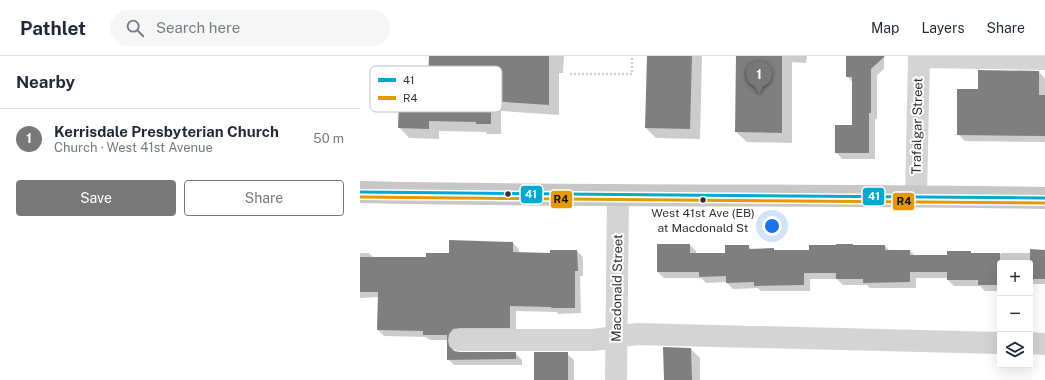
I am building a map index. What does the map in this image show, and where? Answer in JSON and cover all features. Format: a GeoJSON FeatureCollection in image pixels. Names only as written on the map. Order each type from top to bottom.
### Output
{"type":"FeatureCollection","features":[{"type":"Feature","properties":{"kind":"main road"},"geometry":{"type":"LineString","coordinates":[[360,192],[487,195],[916,196],[1045,198]]}},
{"type":"Feature","properties":{"kind":"street"},"geometry":{"type":"LineString","coordinates":[[919,56],[1045,59]]}},
{"type":"Feature","properties":{"kind":"street","name":"Trafalgar Street"},"geometry":{"type":"LineString","coordinates":[[916,196],[919,56]]}},
{"type":"Feature","properties":{"kind":"street","name":"Macdonald Street"},"geometry":{"type":"LineString","coordinates":[[616,380],[618,195]]}},
{"type":"Feature","properties":{"kind":"street"},"geometry":{"type":"LineString","coordinates":[[460,340],[593,340],[637,334],[997,342]]}},
{"type":"Feature","properties":{"kind":"street"},"geometry":{"type":"LineString","coordinates":[[1033,343],[1045,344]]}},
{"type":"Feature","properties":{"kind":"path"},"geometry":{"type":"LineString","coordinates":[[570,74],[632,74],[632,56]]}},
{"type":"Feature","properties":{"kind":"building"},"geometry":{"type":"Polygon","coordinates":[[[429,56],[549,56],[549,105],[502,102],[502,66],[429,66],[429,56]]]}},
{"type":"Feature","properties":{"kind":"building"},"geometry":{"type":"Polygon","coordinates":[[[647,56],[692,56],[690,129],[645,128],[647,56]]]}},
{"type":"Feature","properties":{"kind":"building"},"geometry":{"type":"Polygon","coordinates":[[[736,56],[782,56],[782,133],[735,132],[736,56]]]}},
{"type":"Feature","properties":{"kind":"building"},"geometry":{"type":"Polygon","coordinates":[[[846,56],[885,56],[871,69],[869,153],[835,153],[835,125],[852,125],[852,77],[846,77],[846,56]]]}},
{"type":"Feature","properties":{"kind":"building"},"geometry":{"type":"Polygon","coordinates":[[[978,70],[1039,71],[1039,95],[1045,95],[1045,136],[957,135],[957,89],[978,89],[978,70]]]}},
{"type":"Feature","properties":{"kind":"building"},"geometry":{"type":"Polygon","coordinates":[[[399,112],[491,112],[491,124],[476,124],[476,122],[429,121],[429,129],[398,128],[399,112]]]}},
{"type":"Feature","properties":{"kind":"building"},"geometry":{"type":"Polygon","coordinates":[[[449,240],[513,242],[513,252],[550,253],[550,250],[577,250],[578,271],[575,271],[575,308],[510,306],[510,328],[460,328],[453,329],[449,334],[449,346],[454,351],[516,352],[516,359],[447,360],[447,335],[423,335],[423,331],[377,330],[378,292],[360,292],[360,257],[426,257],[426,253],[449,253],[449,240]]]}},
{"type":"Feature","properties":{"kind":"building"},"geometry":{"type":"Polygon","coordinates":[[[657,244],[690,244],[690,253],[725,253],[725,245],[749,245],[749,249],[774,248],[774,250],[809,250],[809,245],[853,244],[885,245],[885,250],[910,250],[910,255],[947,255],[947,251],[1000,253],[1000,260],[997,260],[997,285],[978,285],[978,280],[947,280],[947,272],[910,272],[910,282],[863,283],[863,279],[836,279],[836,273],[804,273],[804,285],[754,286],[754,282],[726,283],[726,276],[699,277],[699,272],[657,272],[657,244]]]}},
{"type":"Feature","properties":{"kind":"building"},"geometry":{"type":"Polygon","coordinates":[[[1030,249],[1045,250],[1045,279],[1033,279],[1033,260],[1030,260],[1030,249]]]}},
{"type":"Feature","properties":{"kind":"building"},"geometry":{"type":"Polygon","coordinates":[[[663,347],[691,348],[692,380],[664,380],[663,347]]]}},
{"type":"Feature","properties":{"kind":"building"},"geometry":{"type":"Polygon","coordinates":[[[534,352],[568,352],[568,380],[534,380],[534,352]]]}},
{"type":"Feature","properties":{"kind":"transit line","name":"41"},"geometry":{"type":"LineString","coordinates":[[360,192],[1045,198]]}},
{"type":"Feature","properties":{"kind":"transit line","name":"R4"},"geometry":{"type":"LineString","coordinates":[[360,197],[1045,203]]}},
{"type":"Feature","properties":{"kind":"place","name":"Kerrisdale Presbyterian Church"},"geometry":{"type":"Point","coordinates":[759,94]}},
{"type":"Feature","properties":{"kind":"place","name":"West 41st Ave (EB) at Macdonald St"},"geometry":{"type":"Point","coordinates":[703,200]}}]}
